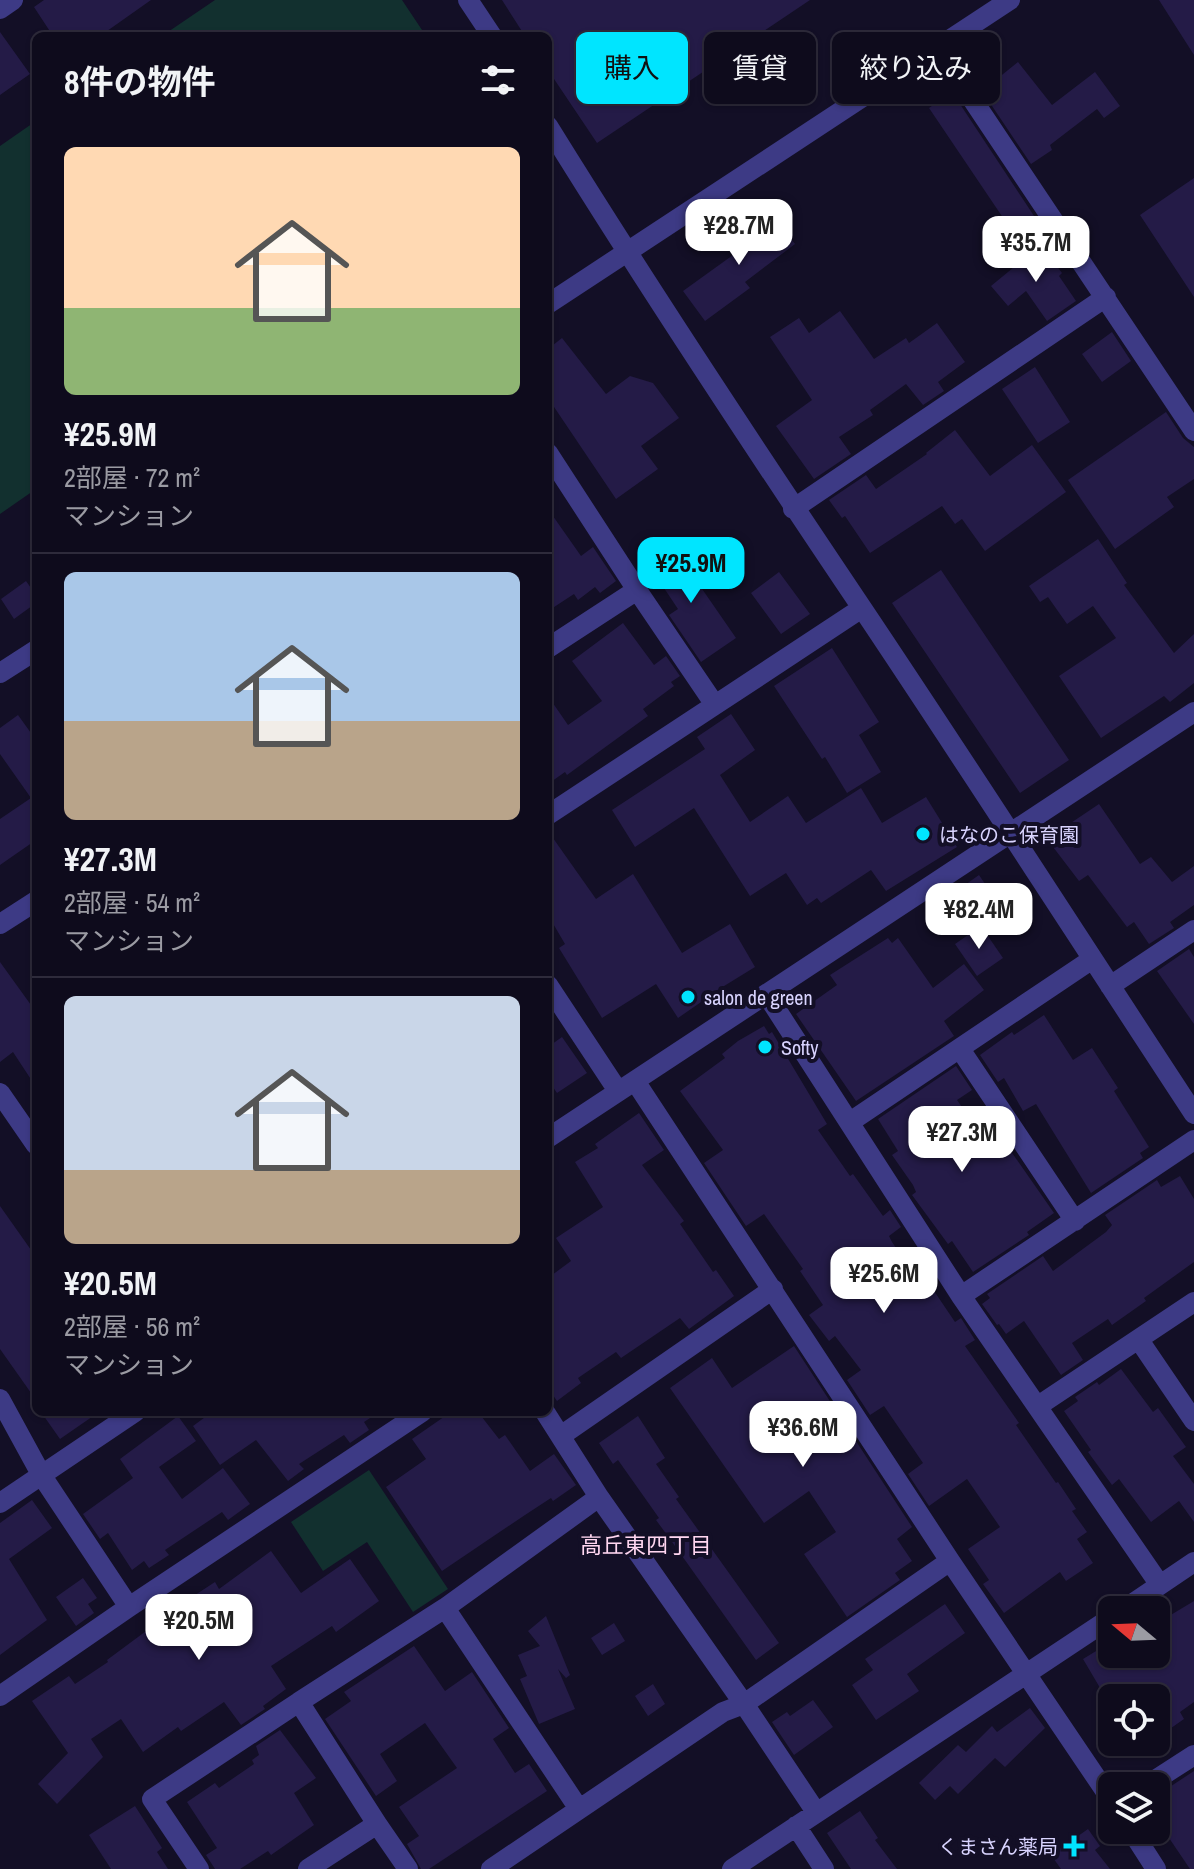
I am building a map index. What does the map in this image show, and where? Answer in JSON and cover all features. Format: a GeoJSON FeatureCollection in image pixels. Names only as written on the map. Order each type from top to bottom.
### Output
{"type":"FeatureCollection","features":[{"type":"Feature","properties":{"kind":"street"},"geometry":{"type":"LineString","coordinates":[[0,9],[13,0]]}},
{"type":"Feature","properties":{"kind":"street"},"geometry":{"type":"LineString","coordinates":[[468,0],[489,32]]}},
{"type":"Feature","properties":{"kind":"street"},"geometry":{"type":"LineString","coordinates":[[962,32],[1010,0]]}},
{"type":"Feature","properties":{"kind":"street"},"geometry":{"type":"LineString","coordinates":[[552,301],[852,104]]}},
{"type":"Feature","properties":{"kind":"street"},"geometry":{"type":"LineString","coordinates":[[976,104],[1194,431]]}},
{"type":"Feature","properties":{"kind":"street"},"geometry":{"type":"LineString","coordinates":[[552,132],[625,251],[793,509],[862,608],[1194,1114]]}},
{"type":"Feature","properties":{"kind":"street"},"geometry":{"type":"LineString","coordinates":[[793,509],[1106,297]]}},
{"type":"Feature","properties":{"kind":"street"},"geometry":{"type":"LineString","coordinates":[[552,459],[715,705]]}},
{"type":"Feature","properties":{"kind":"street"},"geometry":{"type":"LineString","coordinates":[[552,645],[637,590]]}},
{"type":"Feature","properties":{"kind":"street"},"geometry":{"type":"LineString","coordinates":[[552,812],[862,608]]}},
{"type":"Feature","properties":{"kind":"street"},"geometry":{"type":"LineString","coordinates":[[0,673],[32,653]]}},
{"type":"Feature","properties":{"kind":"street"},"geometry":{"type":"LineString","coordinates":[[552,1135],[1194,712]]}},
{"type":"Feature","properties":{"kind":"street"},"geometry":{"type":"LineString","coordinates":[[0,924],[32,904]]}},
{"type":"Feature","properties":{"kind":"street"},"geometry":{"type":"LineString","coordinates":[[1110,986],[1194,930]]}},
{"type":"Feature","properties":{"kind":"street"},"geometry":{"type":"LineString","coordinates":[[850,1122],[1091,960]]}},
{"type":"Feature","properties":{"kind":"street"},"geometry":{"type":"LineString","coordinates":[[552,990],[627,1086],[773,1289],[950,1561],[1098,1780]]}},
{"type":"Feature","properties":{"kind":"street"},"geometry":{"type":"LineString","coordinates":[[767,995],[961,1296],[1160,1585]]}},
{"type":"Feature","properties":{"kind":"street"},"geometry":{"type":"LineString","coordinates":[[960,1049],[1075,1221]]}},
{"type":"Feature","properties":{"kind":"street"},"geometry":{"type":"LineString","coordinates":[[0,1093],[6,1116],[32,1141]]}},
{"type":"Feature","properties":{"kind":"street"},"geometry":{"type":"LineString","coordinates":[[961,1296],[1194,1140]]}},
{"type":"Feature","properties":{"kind":"street"},"geometry":{"type":"LineString","coordinates":[[562,1435],[773,1289]]}},
{"type":"Feature","properties":{"kind":"street"},"geometry":{"type":"LineString","coordinates":[[1038,1406],[1194,1302]]}},
{"type":"Feature","properties":{"kind":"street"},"geometry":{"type":"LineString","coordinates":[[1139,1340],[1194,1421]]}},
{"type":"Feature","properties":{"kind":"street"},"geometry":{"type":"LineString","coordinates":[[0,1399],[42,1476],[129,1607]]}},
{"type":"Feature","properties":{"kind":"street"},"geometry":{"type":"LineString","coordinates":[[0,1503],[129,1416]]}},
{"type":"Feature","properties":{"kind":"street"},"geometry":{"type":"LineString","coordinates":[[0,1696],[416,1416]]}},
{"type":"Feature","properties":{"kind":"street"},"geometry":{"type":"LineString","coordinates":[[548,1416],[599,1497],[816,1812]]}},
{"type":"Feature","properties":{"kind":"street"},"geometry":{"type":"LineString","coordinates":[[199,1869],[152,1799],[445,1608],[599,1497]]}},
{"type":"Feature","properties":{"kind":"street"},"geometry":{"type":"LineString","coordinates":[[491,1869],[723,1712],[744,1704],[950,1561]]}},
{"type":"Feature","properties":{"kind":"street"},"geometry":{"type":"LineString","coordinates":[[1144,1596],[1194,1562]]}},
{"type":"Feature","properties":{"kind":"street"},"geometry":{"type":"LineString","coordinates":[[445,1608],[579,1809]]}},
{"type":"Feature","properties":{"kind":"street"},"geometry":{"type":"LineString","coordinates":[[732,1869],[1098,1626]]}},
{"type":"Feature","properties":{"kind":"street"},"geometry":{"type":"LineString","coordinates":[[299,1702],[408,1869]]}},
{"type":"Feature","properties":{"kind":"street"},"geometry":{"type":"LineString","coordinates":[[1168,1772],[1194,1755]]}},
{"type":"Feature","properties":{"kind":"street"},"geometry":{"type":"LineString","coordinates":[[308,1869],[377,1824]]}},
{"type":"Feature","properties":{"kind":"street"},"geometry":{"type":"LineString","coordinates":[[796,1826],[824,1869]]}},
{"type":"Feature","properties":{"kind":"street"},"geometry":{"type":"LineString","coordinates":[[1140,1844],[1156,1869]]}},
{"type":"Feature","properties":{"kind":"green space"},"geometry":{"type":"Polygon","coordinates":[[[215,0],[402,0],[423,32],[168,32],[215,0]]]}},
{"type":"Feature","properties":{"kind":"green space"},"geometry":{"type":"Polygon","coordinates":[[[32,124],[32,492],[0,514],[0,146],[32,124]]]}},
{"type":"Feature","properties":{"kind":"green space"},"geometry":{"type":"Polygon","coordinates":[[[369,1470],[448,1589],[413,1612],[367,1542],[323,1571],[291,1522],[369,1470]]]}},
{"type":"Feature","properties":{"kind":"building"},"geometry":{"type":"Polygon","coordinates":[[[44,0],[151,0],[106,32],[50,32],[34,7],[44,0]]]}},
{"type":"Feature","properties":{"kind":"building"},"geometry":{"type":"Polygon","coordinates":[[[502,0],[810,0],[762,32],[704,32],[704,71],[688,82],[688,32],[576,32],[576,104],[655,104],[597,143],[552,76],[552,32],[522,32],[502,0]]]}},
{"type":"Feature","properties":{"kind":"building"},"geometry":{"type":"Polygon","coordinates":[[[1159,0],[1194,0],[1194,55],[1159,0]]]}},
{"type":"Feature","properties":{"kind":"building"},"geometry":{"type":"Polygon","coordinates":[[[0,32],[30,74],[0,95],[0,32]]]}},
{"type":"Feature","properties":{"kind":"building"},"geometry":{"type":"Polygon","coordinates":[[[1018,62],[1052,105],[1095,72],[1120,106],[1104,118],[1097,109],[1050,145],[1052,150],[1031,164],[991,104],[1000,104],[1000,76],[1018,62]]]}},
{"type":"Feature","properties":{"kind":"building"},"geometry":{"type":"Polygon","coordinates":[[[935,104],[960,104],[1044,231],[1022,246],[929,108],[935,104]]]}},
{"type":"Feature","properties":{"kind":"building"},"geometry":{"type":"Polygon","coordinates":[[[1194,178],[1194,297],[1140,215],[1194,178]]]}},
{"type":"Feature","properties":{"kind":"building"},"geometry":{"type":"Polygon","coordinates":[[[772,214],[795,244],[745,282],[750,288],[705,321],[683,291],[733,255],[722,241],[739,229],[744,236],[772,214]]]}},
{"type":"Feature","properties":{"kind":"building"},"geometry":{"type":"Polygon","coordinates":[[[1041,245],[1062,273],[1059,276],[1076,301],[1047,321],[1026,291],[1008,306],[991,286],[1041,245]]]}},
{"type":"Feature","properties":{"kind":"building"},"geometry":{"type":"Polygon","coordinates":[[[840,311],[874,359],[906,338],[909,343],[937,323],[965,362],[938,382],[944,391],[923,405],[906,384],[870,410],[873,415],[839,437],[851,454],[814,479],[776,426],[812,400],[770,337],[799,318],[809,333],[840,311]]]}},
{"type":"Feature","properties":{"kind":"building"},"geometry":{"type":"Polygon","coordinates":[[[1112,332],[1131,361],[1102,382],[1082,354],[1112,332]]]}},
{"type":"Feature","properties":{"kind":"building"},"geometry":{"type":"Polygon","coordinates":[[[562,338],[606,394],[630,376],[653,383],[679,418],[641,446],[658,469],[616,499],[552,404],[552,346],[562,338]]]}},
{"type":"Feature","properties":{"kind":"building"},"geometry":{"type":"Polygon","coordinates":[[[1035,367],[1070,422],[1038,443],[1002,389],[1035,367]]]}},
{"type":"Feature","properties":{"kind":"building"},"geometry":{"type":"Polygon","coordinates":[[[1166,412],[1183,438],[1194,447],[1194,479],[1167,497],[1174,507],[1115,549],[1068,480],[1166,412]]]}},
{"type":"Feature","properties":{"kind":"building"},"geometry":{"type":"Polygon","coordinates":[[[955,430],[990,476],[1032,445],[1066,492],[985,551],[962,519],[955,524],[942,506],[870,553],[845,516],[842,518],[829,500],[866,475],[876,489],[927,454],[955,430]]]}},
{"type":"Feature","properties":{"kind":"building"},"geometry":{"type":"Polygon","coordinates":[[[552,515],[581,556],[593,547],[616,581],[600,593],[595,587],[578,600],[574,594],[552,608],[552,515]]]}},
{"type":"Feature","properties":{"kind":"building"},"geometry":{"type":"Polygon","coordinates":[[[1098,539],[1127,583],[1124,585],[1174,653],[1194,634],[1194,683],[1170,702],[1164,696],[1101,738],[1059,676],[1116,638],[1093,606],[1067,624],[1048,597],[1040,602],[1029,586],[1098,539]]]}},
{"type":"Feature","properties":{"kind":"building"},"geometry":{"type":"Polygon","coordinates":[[[671,544],[736,638],[701,662],[669,615],[678,609],[646,561],[671,544]]]}},
{"type":"Feature","properties":{"kind":"building"},"geometry":{"type":"Polygon","coordinates":[[[941,570],[1069,760],[1020,793],[892,603],[941,570]]]}},
{"type":"Feature","properties":{"kind":"building"},"geometry":{"type":"Polygon","coordinates":[[[779,572],[810,614],[781,634],[751,593],[779,572]]]}},
{"type":"Feature","properties":{"kind":"building"},"geometry":{"type":"Polygon","coordinates":[[[26,581],[32,589],[32,606],[14,619],[1,599],[26,581]]]}},
{"type":"Feature","properties":{"kind":"building"},"geometry":{"type":"Polygon","coordinates":[[[623,623],[654,665],[666,656],[680,676],[671,682],[674,686],[643,709],[648,716],[567,775],[565,772],[552,781],[552,702],[568,725],[602,701],[572,661],[623,623]]]}},
{"type":"Feature","properties":{"kind":"building"},"geometry":{"type":"Polygon","coordinates":[[[832,648],[879,722],[859,735],[881,772],[847,793],[774,686],[832,648]]]}},
{"type":"Feature","properties":{"kind":"building"},"geometry":{"type":"Polygon","coordinates":[[[731,714],[755,750],[720,775],[750,822],[788,796],[806,823],[861,788],[882,823],[926,797],[957,847],[886,891],[871,870],[821,903],[817,898],[807,905],[786,873],[750,896],[694,808],[635,847],[612,810],[705,749],[697,737],[731,714]]]}},
{"type":"Feature","properties":{"kind":"building"},"geometry":{"type":"Polygon","coordinates":[[[18,715],[32,734],[32,843],[0,865],[0,819],[31,798],[0,754],[0,728],[18,715]]]}},
{"type":"Feature","properties":{"kind":"building"},"geometry":{"type":"Polygon","coordinates":[[[1099,804],[1140,864],[1151,857],[1172,882],[1194,866],[1194,905],[1170,922],[1174,928],[1149,944],[1134,922],[1127,927],[1088,875],[1079,881],[1047,839],[1099,804]]]}},
{"type":"Feature","properties":{"kind":"building"},"geometry":{"type":"Polygon","coordinates":[[[552,837],[596,899],[633,874],[682,953],[730,924],[755,967],[678,1018],[656,984],[602,1018],[559,948],[565,944],[552,922],[552,837]]]}},
{"type":"Feature","properties":{"kind":"building"},"geometry":{"type":"Polygon","coordinates":[[[979,875],[998,903],[963,927],[947,905],[966,893],[962,887],[979,875]]]}},
{"type":"Feature","properties":{"kind":"building"},"geometry":{"type":"Polygon","coordinates":[[[981,926],[1003,958],[977,976],[955,944],[981,926]]]}},
{"type":"Feature","properties":{"kind":"building"},"geometry":{"type":"Polygon","coordinates":[[[888,938],[892,943],[898,938],[933,988],[964,964],[984,990],[944,1021],[954,1036],[856,1101],[796,1014],[837,985],[830,975],[888,938]]]}},
{"type":"Feature","properties":{"kind":"building"},"geometry":{"type":"Polygon","coordinates":[[[1189,949],[1194,957],[1194,1024],[1157,971],[1189,949]]]}},
{"type":"Feature","properties":{"kind":"building"},"geometry":{"type":"Polygon","coordinates":[[[0,962],[32,1006],[32,1081],[13,1052],[0,1062],[0,962]]]}},
{"type":"Feature","properties":{"kind":"building"},"geometry":{"type":"Polygon","coordinates":[[[1044,1015],[1073,1060],[1092,1048],[1118,1088],[1114,1091],[1149,1147],[1140,1153],[1143,1158],[1091,1193],[1036,1104],[1023,1111],[1004,1078],[998,1082],[980,1055],[1012,1032],[1014,1035],[1044,1015]]]}},
{"type":"Feature","properties":{"kind":"building"},"geometry":{"type":"Polygon","coordinates":[[[764,1026],[769,1034],[772,1032],[827,1124],[818,1130],[883,1216],[890,1210],[901,1227],[889,1236],[892,1242],[922,1287],[928,1282],[955,1322],[961,1318],[975,1340],[965,1346],[1076,1509],[1072,1511],[1087,1532],[1077,1539],[1093,1563],[1066,1581],[1060,1572],[1004,1613],[983,1584],[989,1580],[968,1549],[1000,1527],[967,1479],[929,1506],[908,1474],[923,1463],[884,1406],[870,1415],[847,1380],[861,1370],[835,1336],[829,1341],[809,1315],[823,1305],[800,1271],[803,1269],[764,1214],[746,1226],[704,1163],[723,1150],[680,1091],[725,1058],[722,1054],[738,1041],[764,1026]]]}},
{"type":"Feature","properties":{"kind":"building"},"geometry":{"type":"Polygon","coordinates":[[[562,1037],[587,1073],[557,1093],[552,1086],[552,1044],[562,1037]]]}},
{"type":"Feature","properties":{"kind":"building"},"geometry":{"type":"Polygon","coordinates":[[[956,1066],[972,1090],[957,1100],[998,1158],[1010,1150],[1054,1213],[1027,1232],[1029,1235],[973,1272],[952,1241],[948,1244],[912,1195],[916,1192],[913,1185],[892,1155],[898,1151],[878,1119],[956,1066]]]}},
{"type":"Feature","properties":{"kind":"building"},"geometry":{"type":"Polygon","coordinates":[[[639,1113],[664,1150],[642,1165],[684,1221],[680,1224],[713,1272],[716,1270],[734,1296],[689,1329],[680,1318],[621,1358],[616,1352],[578,1378],[581,1383],[557,1401],[552,1394],[552,1275],[571,1261],[556,1238],[603,1207],[575,1162],[598,1148],[595,1144],[639,1113]]]}},
{"type":"Feature","properties":{"kind":"building"},"geometry":{"type":"Polygon","coordinates":[[[1180,1176],[1194,1199],[1194,1262],[1112,1325],[1108,1319],[1072,1343],[1083,1360],[1061,1375],[1024,1321],[1006,1334],[997,1325],[982,1304],[990,1298],[987,1294],[1043,1256],[1053,1271],[1106,1232],[1112,1225],[1105,1215],[1157,1180],[1161,1187],[1180,1176]]]}},
{"type":"Feature","properties":{"kind":"building"},"geometry":{"type":"Polygon","coordinates":[[[0,1206],[32,1251],[32,1394],[0,1349],[0,1206]]]}},
{"type":"Feature","properties":{"kind":"building"},"geometry":{"type":"Polygon","coordinates":[[[794,1346],[912,1527],[897,1539],[912,1561],[895,1573],[900,1580],[847,1617],[804,1554],[836,1532],[809,1491],[764,1523],[670,1388],[712,1358],[732,1388],[794,1346]]]}},
{"type":"Feature","properties":{"kind":"building"},"geometry":{"type":"Polygon","coordinates":[[[1121,1369],[1153,1412],[1158,1408],[1186,1447],[1173,1456],[1194,1484],[1194,1522],[1179,1501],[1151,1522],[1119,1479],[1112,1485],[1064,1411],[1078,1401],[1075,1397],[1121,1369]]]}},
{"type":"Feature","properties":{"kind":"building"},"geometry":{"type":"Polygon","coordinates":[[[44,1416],[93,1416],[60,1439],[44,1416]]]}},
{"type":"Feature","properties":{"kind":"building"},"geometry":{"type":"Polygon","coordinates":[[[178,1416],[196,1441],[159,1467],[182,1499],[223,1468],[250,1504],[228,1520],[222,1512],[165,1550],[169,1555],[149,1568],[144,1561],[132,1570],[108,1533],[100,1539],[83,1514],[133,1478],[120,1459],[178,1416]]]}},
{"type":"Feature","properties":{"kind":"building"},"geometry":{"type":"Polygon","coordinates":[[[207,1416],[373,1416],[364,1422],[369,1430],[350,1443],[344,1435],[299,1464],[304,1469],[288,1481],[256,1440],[220,1465],[193,1426],[207,1416]]]}},
{"type":"Feature","properties":{"kind":"building"},"geometry":{"type":"Polygon","coordinates":[[[445,1416],[481,1416],[499,1439],[505,1435],[530,1471],[554,1454],[576,1485],[553,1501],[551,1498],[442,1571],[386,1487],[426,1459],[412,1439],[445,1416]]]}},
{"type":"Feature","properties":{"kind":"building"},"geometry":{"type":"Polygon","coordinates":[[[638,1416],[665,1458],[656,1464],[679,1497],[676,1499],[779,1643],[756,1660],[656,1520],[659,1518],[618,1460],[613,1464],[599,1443],[638,1416]]]}},
{"type":"Feature","properties":{"kind":"building"},"geometry":{"type":"Polygon","coordinates":[[[32,1500],[52,1528],[9,1559],[47,1620],[0,1655],[0,1523],[32,1500]]]}},
{"type":"Feature","properties":{"kind":"building"},"geometry":{"type":"Polygon","coordinates":[[[271,1551],[301,1593],[350,1559],[379,1601],[336,1632],[332,1626],[271,1666],[286,1689],[263,1706],[265,1709],[241,1725],[224,1702],[181,1731],[178,1727],[143,1752],[121,1719],[91,1739],[103,1757],[57,1804],[38,1784],[68,1753],[32,1701],[69,1676],[75,1684],[192,1597],[215,1582],[219,1589],[271,1551]]]}},
{"type":"Feature","properties":{"kind":"building"},"geometry":{"type":"Polygon","coordinates":[[[83,1578],[97,1598],[88,1604],[94,1613],[76,1626],[56,1597],[83,1578]]]}},
{"type":"Feature","properties":{"kind":"building"},"geometry":{"type":"Polygon","coordinates":[[[1194,1601],[1194,1702],[1180,1712],[1184,1719],[1170,1729],[1170,1684],[1098,1684],[1083,1659],[1098,1650],[1098,1668],[1170,1668],[1170,1615],[1194,1601]]]}},
{"type":"Feature","properties":{"kind":"building"},"geometry":{"type":"Polygon","coordinates":[[[945,1604],[965,1633],[907,1674],[919,1691],[876,1720],[852,1685],[873,1670],[865,1659],[945,1604]]]}},
{"type":"Feature","properties":{"kind":"building"},"geometry":{"type":"Polygon","coordinates":[[[546,1616],[570,1675],[566,1678],[558,1669],[575,1709],[539,1724],[520,1679],[527,1676],[518,1655],[540,1646],[528,1631],[546,1616]]]}},
{"type":"Feature","properties":{"kind":"building"},"geometry":{"type":"Polygon","coordinates":[[[614,1623],[625,1641],[602,1655],[591,1638],[614,1623]]]}},
{"type":"Feature","properties":{"kind":"building"},"geometry":{"type":"Polygon","coordinates":[[[414,1646],[445,1691],[472,1672],[509,1728],[493,1739],[515,1773],[529,1764],[547,1791],[429,1869],[421,1869],[407,1844],[419,1836],[399,1807],[457,1768],[425,1723],[380,1754],[397,1781],[376,1796],[325,1719],[351,1701],[344,1692],[414,1646]]]}},
{"type":"Feature","properties":{"kind":"building"},"geometry":{"type":"Polygon","coordinates":[[[653,1684],[665,1704],[648,1716],[635,1696],[653,1684]]]}},
{"type":"Feature","properties":{"kind":"building"},"geometry":{"type":"Polygon","coordinates":[[[813,1700],[833,1727],[794,1755],[772,1722],[787,1712],[790,1716],[813,1700]]]}},
{"type":"Feature","properties":{"kind":"building"},"geometry":{"type":"Polygon","coordinates":[[[1030,1708],[1045,1728],[1005,1767],[995,1758],[958,1794],[950,1786],[935,1800],[919,1783],[958,1745],[966,1752],[992,1726],[997,1732],[1030,1708]]]}},
{"type":"Feature","properties":{"kind":"building"},"geometry":{"type":"Polygon","coordinates":[[[280,1730],[316,1778],[294,1793],[314,1825],[271,1855],[268,1851],[240,1869],[215,1869],[206,1855],[217,1848],[187,1802],[215,1783],[219,1788],[254,1764],[252,1760],[259,1755],[256,1746],[280,1730]]]}},
{"type":"Feature","properties":{"kind":"building"},"geometry":{"type":"Polygon","coordinates":[[[1194,1771],[1194,1869],[1190,1869],[1170,1839],[1170,1787],[1194,1771]]]}},
{"type":"Feature","properties":{"kind":"building"},"geometry":{"type":"Polygon","coordinates":[[[135,1806],[162,1848],[157,1852],[168,1869],[111,1869],[89,1835],[135,1806]]]}},
{"type":"Feature","properties":{"kind":"building"},"geometry":{"type":"Polygon","coordinates":[[[860,1811],[878,1838],[875,1840],[897,1869],[851,1869],[827,1833],[860,1811]]]}},
{"type":"Feature","properties":{"kind":"building"},"geometry":{"type":"Polygon","coordinates":[[[1088,1829],[1100,1846],[1095,1850],[1110,1869],[1061,1869],[1051,1855],[1088,1829]]]}},
{"type":"Feature","properties":{"kind":"place","name":"はなのこ保育園"},"geometry":{"type":"Point","coordinates":[923,834]}},
{"type":"Feature","properties":{"kind":"place","name":"salon de green"},"geometry":{"type":"Point","coordinates":[688,997]}},
{"type":"Feature","properties":{"kind":"place","name":"Softy"},"geometry":{"type":"Point","coordinates":[765,1047]}},
{"type":"Feature","properties":{"kind":"place","name":"くまさん薬局"},"geometry":{"type":"Point","coordinates":[1074,1846]}},
{"type":"Feature","properties":{"kind":"district","name":"高丘東四丁目"},"geometry":{"type":"Point","coordinates":[646,1545]}}]}
